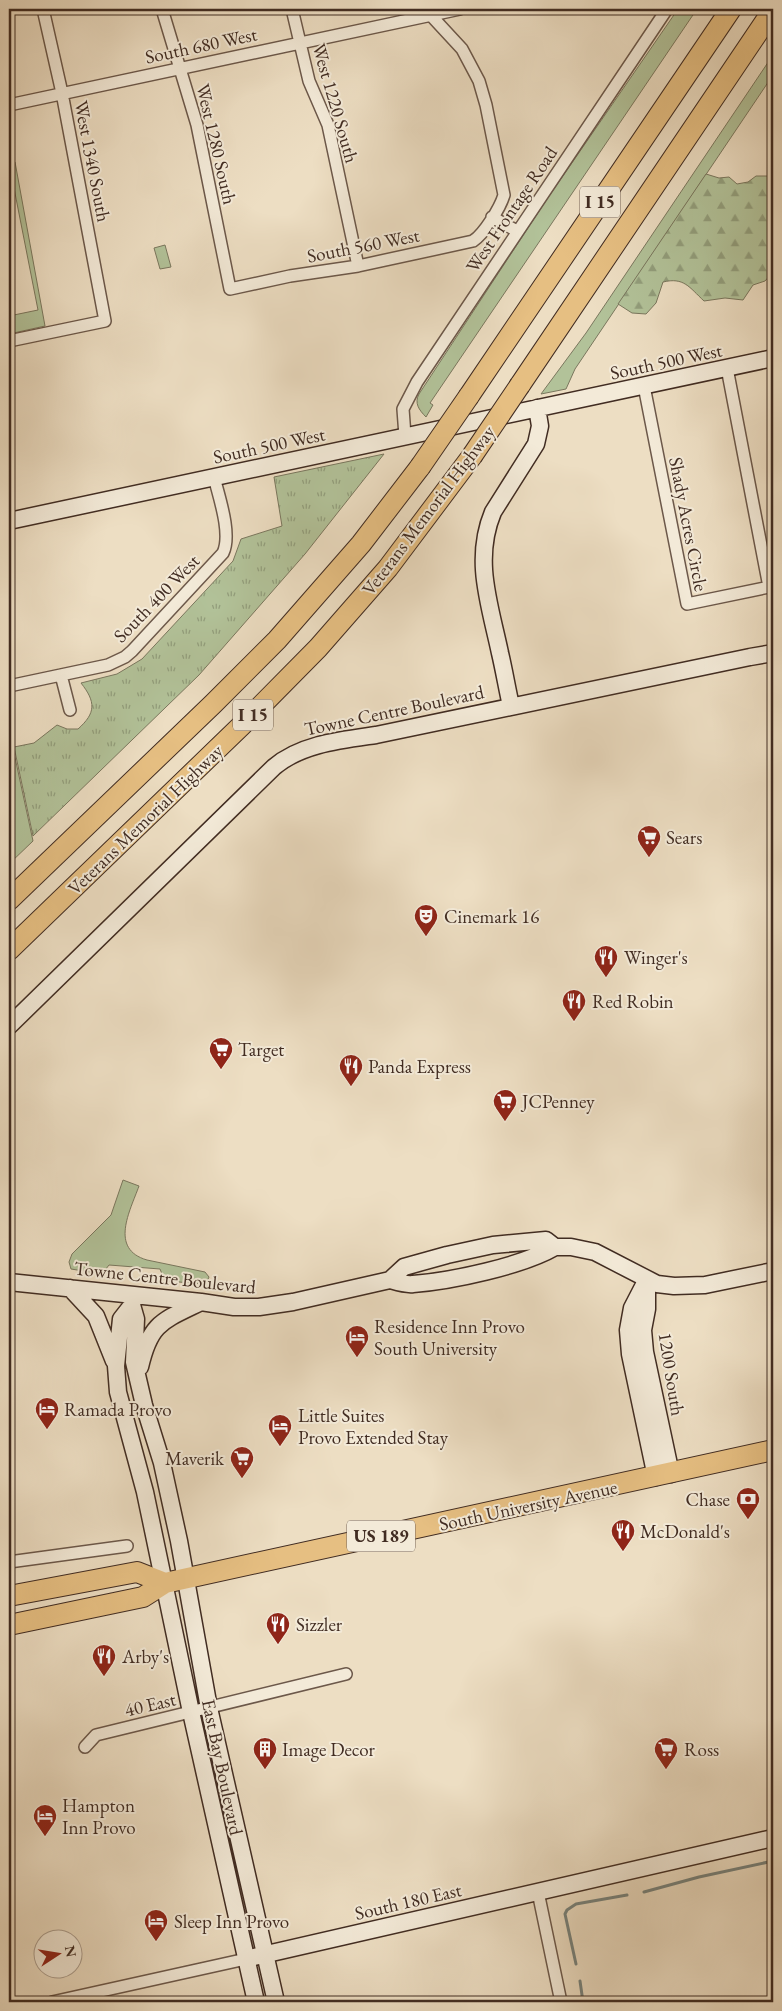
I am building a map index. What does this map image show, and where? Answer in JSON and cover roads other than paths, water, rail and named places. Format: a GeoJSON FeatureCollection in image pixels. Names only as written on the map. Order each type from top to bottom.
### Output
{"type":"FeatureCollection","features":[{"type":"Feature","properties":{"kind":"highway","name":"Veterans Memorial Highway"},"geometry":{"type":"LineString","coordinates":[[9,900],[239,679],[289,627],[360,544],[420,467],[731,9]]}},
{"type":"Feature","properties":{"kind":"highway","name":"Veterans Memorial Highway"},"geometry":{"type":"LineString","coordinates":[[9,950],[299,668],[388,568],[472,456],[773,10]]}},
{"type":"Feature","properties":{"kind":"highway","name":"South University Avenue"},"geometry":{"type":"LineString","coordinates":[[9,1625],[143,1597],[164,1583],[773,1450]]}},
{"type":"Feature","properties":{"kind":"highway"},"geometry":{"type":"LineString","coordinates":[[9,1596],[137,1572],[164,1583]]}},
{"type":"Feature","properties":{"kind":"street","name":"West 1340 South"},"geometry":{"type":"LineString","coordinates":[[9,342],[105,321],[62,93],[43,9]]}},
{"type":"Feature","properties":{"kind":"street","name":"West 1280 South"},"geometry":{"type":"LineString","coordinates":[[162,9],[197,125],[230,289]]}},
{"type":"Feature","properties":{"kind":"street","name":"West 1220 South"},"geometry":{"type":"LineString","coordinates":[[292,9],[310,81],[328,125],[358,266]]}},
{"type":"Feature","properties":{"kind":"street","name":"South 680 West"},"geometry":{"type":"LineString","coordinates":[[9,105],[300,42],[428,12],[460,9]]}},
{"type":"Feature","properties":{"kind":"street","name":"West Frontage Road"},"geometry":{"type":"LineString","coordinates":[[405,436],[403,409],[409,396],[517,231],[667,9]]}},
{"type":"Feature","properties":{"kind":"street","name":"South 560 West"},"geometry":{"type":"LineString","coordinates":[[230,289],[290,276],[358,266],[473,240],[480,234],[502,200],[504,190],[484,93],[468,59],[454,39],[428,12]]}},
{"type":"Feature","properties":{"kind":"street"},"geometry":{"type":"LineString","coordinates":[[492,217],[517,231]]}},
{"type":"Feature","properties":{"kind":"street","name":"South 500 West"},"geometry":{"type":"LineString","coordinates":[[9,521],[773,358]]}},
{"type":"Feature","properties":{"kind":"street","name":"Shady Acres Circle"},"geometry":{"type":"LineString","coordinates":[[644,386],[687,604],[769,587],[727,368]]}},
{"type":"Feature","properties":{"kind":"street"},"geometry":{"type":"LineString","coordinates":[[511,706],[486,595],[482,556],[492,512],[536,444],[540,426],[537,408]]}},
{"type":"Feature","properties":{"kind":"street","name":"South 400 West"},"geometry":{"type":"LineString","coordinates":[[9,686],[108,665],[132,651],[220,558],[227,546],[214,477]]}},
{"type":"Feature","properties":{"kind":"street","name":"Towne Centre Boulevard"},"geometry":{"type":"LineString","coordinates":[[9,1026],[274,767],[292,753],[319,745],[646,680],[750,656],[773,653]]}},
{"type":"Feature","properties":{"kind":"street"},"geometry":{"type":"LineString","coordinates":[[61,675],[70,710]]}},
{"type":"Feature","properties":{"kind":"street","name":"Towne Centre Boulevard"},"geometry":{"type":"LineString","coordinates":[[9,1282],[70,1288],[133,1300],[201,1302],[234,1307],[270,1306],[390,1280],[404,1267],[483,1247],[546,1240],[555,1247],[578,1248],[595,1252],[658,1284],[696,1286],[773,1271]]}},
{"type":"Feature","properties":{"kind":"street"},"geometry":{"type":"LineString","coordinates":[[390,1280],[411,1284],[461,1276],[532,1259],[555,1247]]}},
{"type":"Feature","properties":{"kind":"street","name":"1200 South"},"geometry":{"type":"LineString","coordinates":[[647,1279],[632,1308],[628,1330],[630,1354],[663,1475]]}},
{"type":"Feature","properties":{"kind":"street","name":"1200 South"},"geometry":{"type":"LineString","coordinates":[[647,1279],[647,1310],[643,1330],[663,1475]]}},
{"type":"Feature","properties":{"kind":"street"},"geometry":{"type":"LineString","coordinates":[[70,1288],[96,1316],[116,1366]]}},
{"type":"Feature","properties":{"kind":"street"},"geometry":{"type":"LineString","coordinates":[[116,1366],[121,1319],[133,1300]]}},
{"type":"Feature","properties":{"kind":"street","name":"East Bay Boulevard"},"geometry":{"type":"LineString","coordinates":[[133,1300],[136,1320],[134,1362],[144,1405],[162,1463],[180,1544],[209,1708],[276,2002]]}},
{"type":"Feature","properties":{"kind":"street"},"geometry":{"type":"LineString","coordinates":[[138,1377],[149,1336],[158,1325],[201,1302]]}},
{"type":"Feature","properties":{"kind":"street","name":"East Bay Boulevard"},"geometry":{"type":"LineString","coordinates":[[116,1366],[123,1414],[145,1492],[191,1712],[256,2002]]}},
{"type":"Feature","properties":{"kind":"street"},"geometry":{"type":"LineString","coordinates":[[9,1562],[128,1546]]}},
{"type":"Feature","properties":{"kind":"street","name":"40 East"},"geometry":{"type":"LineString","coordinates":[[85,1747],[96,1734],[346,1674]]}},
{"type":"Feature","properties":{"kind":"street","name":"South 180 East"},"geometry":{"type":"LineString","coordinates":[[52,2002],[773,1838]]}},
{"type":"Feature","properties":{"kind":"street"},"geometry":{"type":"LineString","coordinates":[[538,1892],[561,2002]]}},
{"type":"Feature","properties":{"kind":"waterway"},"geometry":{"type":"LineString","coordinates":[[644,1892],[699,1877],[773,1861]]}},
{"type":"Feature","properties":{"kind":"waterway"},"geometry":{"type":"LineString","coordinates":[[576,1964],[565,1914],[567,1910],[576,1904],[627,1895]]}},
{"type":"Feature","properties":{"kind":"waterway"},"geometry":{"type":"LineString","coordinates":[[580,1981],[583,2002]]}},
{"type":"Feature","properties":{"kind":"place","name":"Sears"},"geometry":{"type":"Point","coordinates":[649,858]}},
{"type":"Feature","properties":{"kind":"place","name":"Cinemark 16"},"geometry":{"type":"Point","coordinates":[426,937]}},
{"type":"Feature","properties":{"kind":"place","name":"Winger's"},"geometry":{"type":"Point","coordinates":[606,978]}},
{"type":"Feature","properties":{"kind":"place","name":"Red Robin"},"geometry":{"type":"Point","coordinates":[574,1022]}},
{"type":"Feature","properties":{"kind":"place","name":"Target"},"geometry":{"type":"Point","coordinates":[221,1070]}},
{"type":"Feature","properties":{"kind":"place","name":"Panda Express"},"geometry":{"type":"Point","coordinates":[351,1087]}},
{"type":"Feature","properties":{"kind":"place","name":"JCPenney"},"geometry":{"type":"Point","coordinates":[505,1122]}},
{"type":"Feature","properties":{"kind":"place","name":"Residence Inn Provo South University"},"geometry":{"type":"Point","coordinates":[357,1358]}},
{"type":"Feature","properties":{"kind":"place","name":"Ramada Provo"},"geometry":{"type":"Point","coordinates":[47,1430]}},
{"type":"Feature","properties":{"kind":"place","name":"Little Suites Provo Extended Stay"},"geometry":{"type":"Point","coordinates":[280,1447]}},
{"type":"Feature","properties":{"kind":"place","name":"Maverik"},"geometry":{"type":"Point","coordinates":[242,1479]}},
{"type":"Feature","properties":{"kind":"place","name":"Chase"},"geometry":{"type":"Point","coordinates":[748,1520]}},
{"type":"Feature","properties":{"kind":"place","name":"McDonald's"},"geometry":{"type":"Point","coordinates":[623,1552]}},
{"type":"Feature","properties":{"kind":"place","name":"Sizzler"},"geometry":{"type":"Point","coordinates":[278,1645]}},
{"type":"Feature","properties":{"kind":"place","name":"Arby's"},"geometry":{"type":"Point","coordinates":[104,1677]}},
{"type":"Feature","properties":{"kind":"place","name":"Image Decor"},"geometry":{"type":"Point","coordinates":[265,1770]}},
{"type":"Feature","properties":{"kind":"place","name":"Ross"},"geometry":{"type":"Point","coordinates":[666,1770]}},
{"type":"Feature","properties":{"kind":"place","name":"Hampton Inn Provo"},"geometry":{"type":"Point","coordinates":[45,1837]}},
{"type":"Feature","properties":{"kind":"place","name":"Sleep Inn Provo"},"geometry":{"type":"Point","coordinates":[156,1942]}}]}
